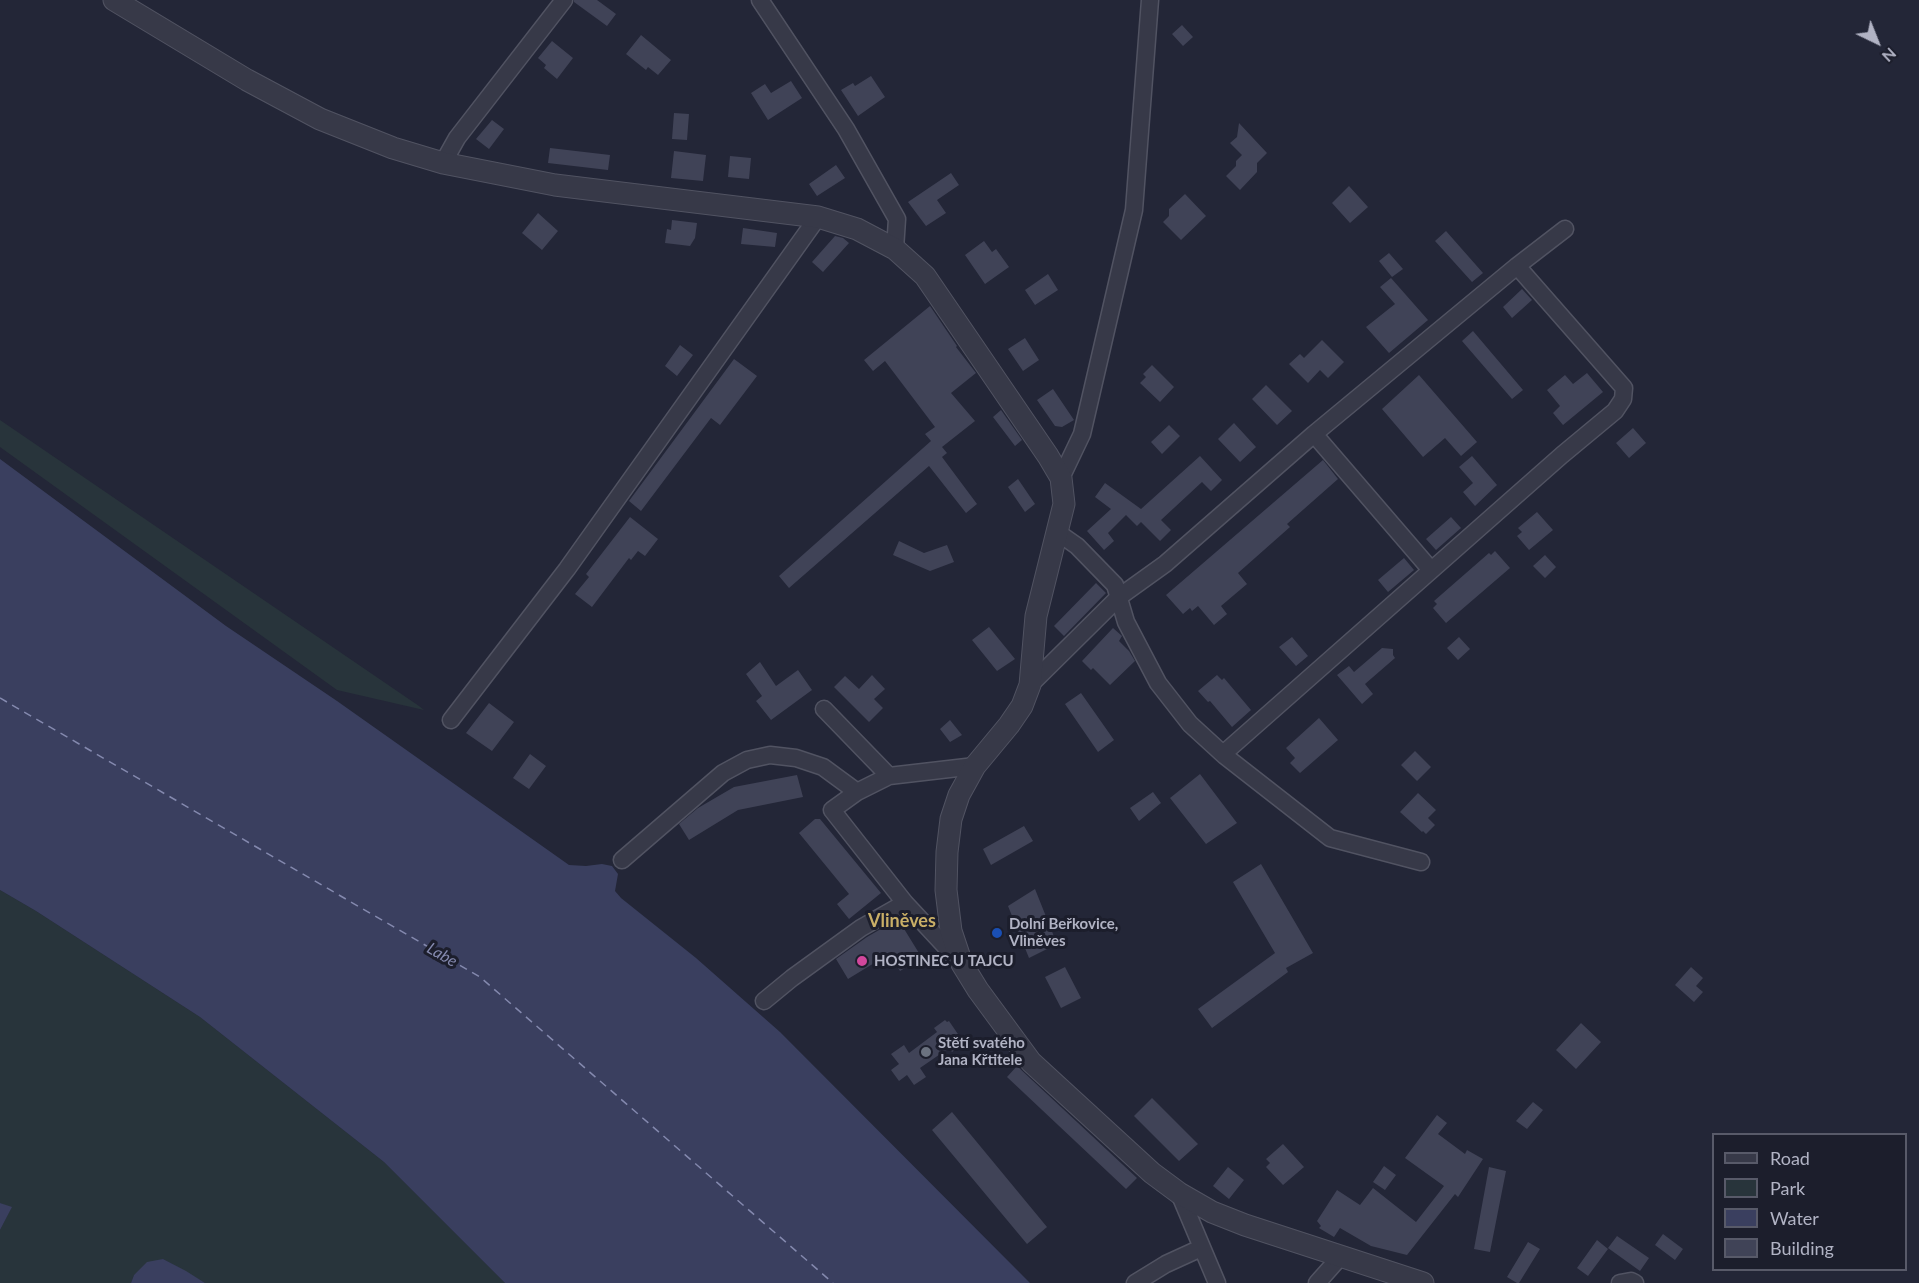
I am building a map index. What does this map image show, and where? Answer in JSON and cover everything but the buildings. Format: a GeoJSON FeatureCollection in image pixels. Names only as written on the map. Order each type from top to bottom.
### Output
{"type":"FeatureCollection","features":[{"type":"Feature","properties":{"kind":"street"},"geometry":{"type":"LineString","coordinates":[[114,0],[248,80],[320,119],[393,148],[443,163],[555,185],[818,217],[857,229],[895,249],[925,276],[1048,456],[1061,478],[1064,504],[1036,616],[1030,685],[1022,706],[975,766],[959,795],[951,819],[946,890],[951,931],[962,964]]}},
{"type":"Feature","properties":{"kind":"street"},"geometry":{"type":"LineString","coordinates":[[443,163],[457,138],[564,0]]}},
{"type":"Feature","properties":{"kind":"street"},"geometry":{"type":"LineString","coordinates":[[760,0],[846,129],[897,219],[895,249]]}},
{"type":"Feature","properties":{"kind":"street"},"geometry":{"type":"LineString","coordinates":[[1061,478],[1082,434],[1134,210],[1150,0]]}},
{"type":"Feature","properties":{"kind":"street"},"geometry":{"type":"LineString","coordinates":[[451,720],[567,569],[818,217]]}},
{"type":"Feature","properties":{"kind":"street"},"geometry":{"type":"LineString","coordinates":[[1030,685],[1119,597],[1165,564],[1314,434],[1564,229]]}},
{"type":"Feature","properties":{"kind":"street"},"geometry":{"type":"LineString","coordinates":[[1223,754],[1562,455],[1616,411],[1623,399],[1623,388],[1517,266]]}},
{"type":"Feature","properties":{"kind":"street"},"geometry":{"type":"LineString","coordinates":[[1314,434],[1431,570]]}},
{"type":"Feature","properties":{"kind":"street"},"geometry":{"type":"LineString","coordinates":[[1058,532],[1077,546],[1115,585],[1126,622],[1158,683],[1190,724],[1223,754],[1330,838],[1421,862]]}},
{"type":"Feature","properties":{"kind":"street"},"geometry":{"type":"LineString","coordinates":[[824,709],[889,776]]}},
{"type":"Feature","properties":{"kind":"street"},"geometry":{"type":"LineString","coordinates":[[622,860],[723,773],[747,760],[770,755],[796,758],[823,767],[857,792]]}},
{"type":"Feature","properties":{"kind":"street"},"geometry":{"type":"LineString","coordinates":[[975,766],[889,776],[857,792],[832,810],[905,903],[962,964],[978,990],[1031,1062],[1152,1173],[1179,1193],[1212,1212],[1423,1283]]}},
{"type":"Feature","properties":{"kind":"street"},"geometry":{"type":"LineString","coordinates":[[765,1001],[792,978],[861,928],[905,903]]}},
{"type":"Feature","properties":{"kind":"street"},"geometry":{"type":"LineString","coordinates":[[1179,1193],[1217,1283]]}},
{"type":"Feature","properties":{"kind":"street"},"geometry":{"type":"LineString","coordinates":[[1135,1283],[1166,1264],[1201,1248]]}},
{"type":"Feature","properties":{"kind":"street"},"geometry":{"type":"LineString","coordinates":[[1317,1283],[1341,1256]]}},
{"type":"Feature","properties":{"kind":"street"},"geometry":{"type":"LineString","coordinates":[[1620,1283],[1631,1281],[1635,1283]]}},
{"type":"Feature","properties":{"kind":"green space"},"geometry":{"type":"Polygon","coordinates":[[[0,420],[424,710],[337,690],[0,447],[0,420]]]}},
{"type":"Feature","properties":{"kind":"green space"},"geometry":{"type":"Polygon","coordinates":[[[0,890],[200,1017],[384,1162],[505,1283],[205,1283],[163,1259],[134,1275],[131,1283],[0,1283],[0,1230],[11,1208],[0,1203],[0,890]]]}},
{"type":"Feature","properties":{"kind":"water","name":"Labe"},"geometry":{"type":"Polygon","coordinates":[[[0,459],[226,626],[337,701],[569,865],[612,866],[618,874],[615,891],[621,898],[696,958],[780,1032],[1030,1283],[505,1283],[384,1162],[200,1017],[0,890],[0,459]]]}},
{"type":"Feature","properties":{"kind":"water"},"geometry":{"type":"Polygon","coordinates":[[[0,1203],[12,1207],[0,1230],[0,1203]]]}},
{"type":"Feature","properties":{"kind":"water"},"geometry":{"type":"Polygon","coordinates":[[[163,1259],[205,1283],[131,1283],[134,1275],[147,1262],[163,1259]]]}},
{"type":"Feature","properties":{"kind":"ferry route"},"geometry":{"type":"LineString","coordinates":[[0,698],[480,977],[833,1283]]}},
{"type":"Feature","properties":{"kind":"place","name":"Dolní Beřkovice, Vliněves"},"geometry":{"type":"Point","coordinates":[997,933]}},
{"type":"Feature","properties":{"kind":"place","name":"HOSTINEC U TAJCU"},"geometry":{"type":"Point","coordinates":[862,961]}},
{"type":"Feature","properties":{"kind":"place","name":"Stětí svatého Jana Křtitele"},"geometry":{"type":"Point","coordinates":[926,1052]}},
{"type":"Feature","properties":{"kind":"district","name":"Vliněves"},"geometry":{"type":"Point","coordinates":[902,921]}}]}
